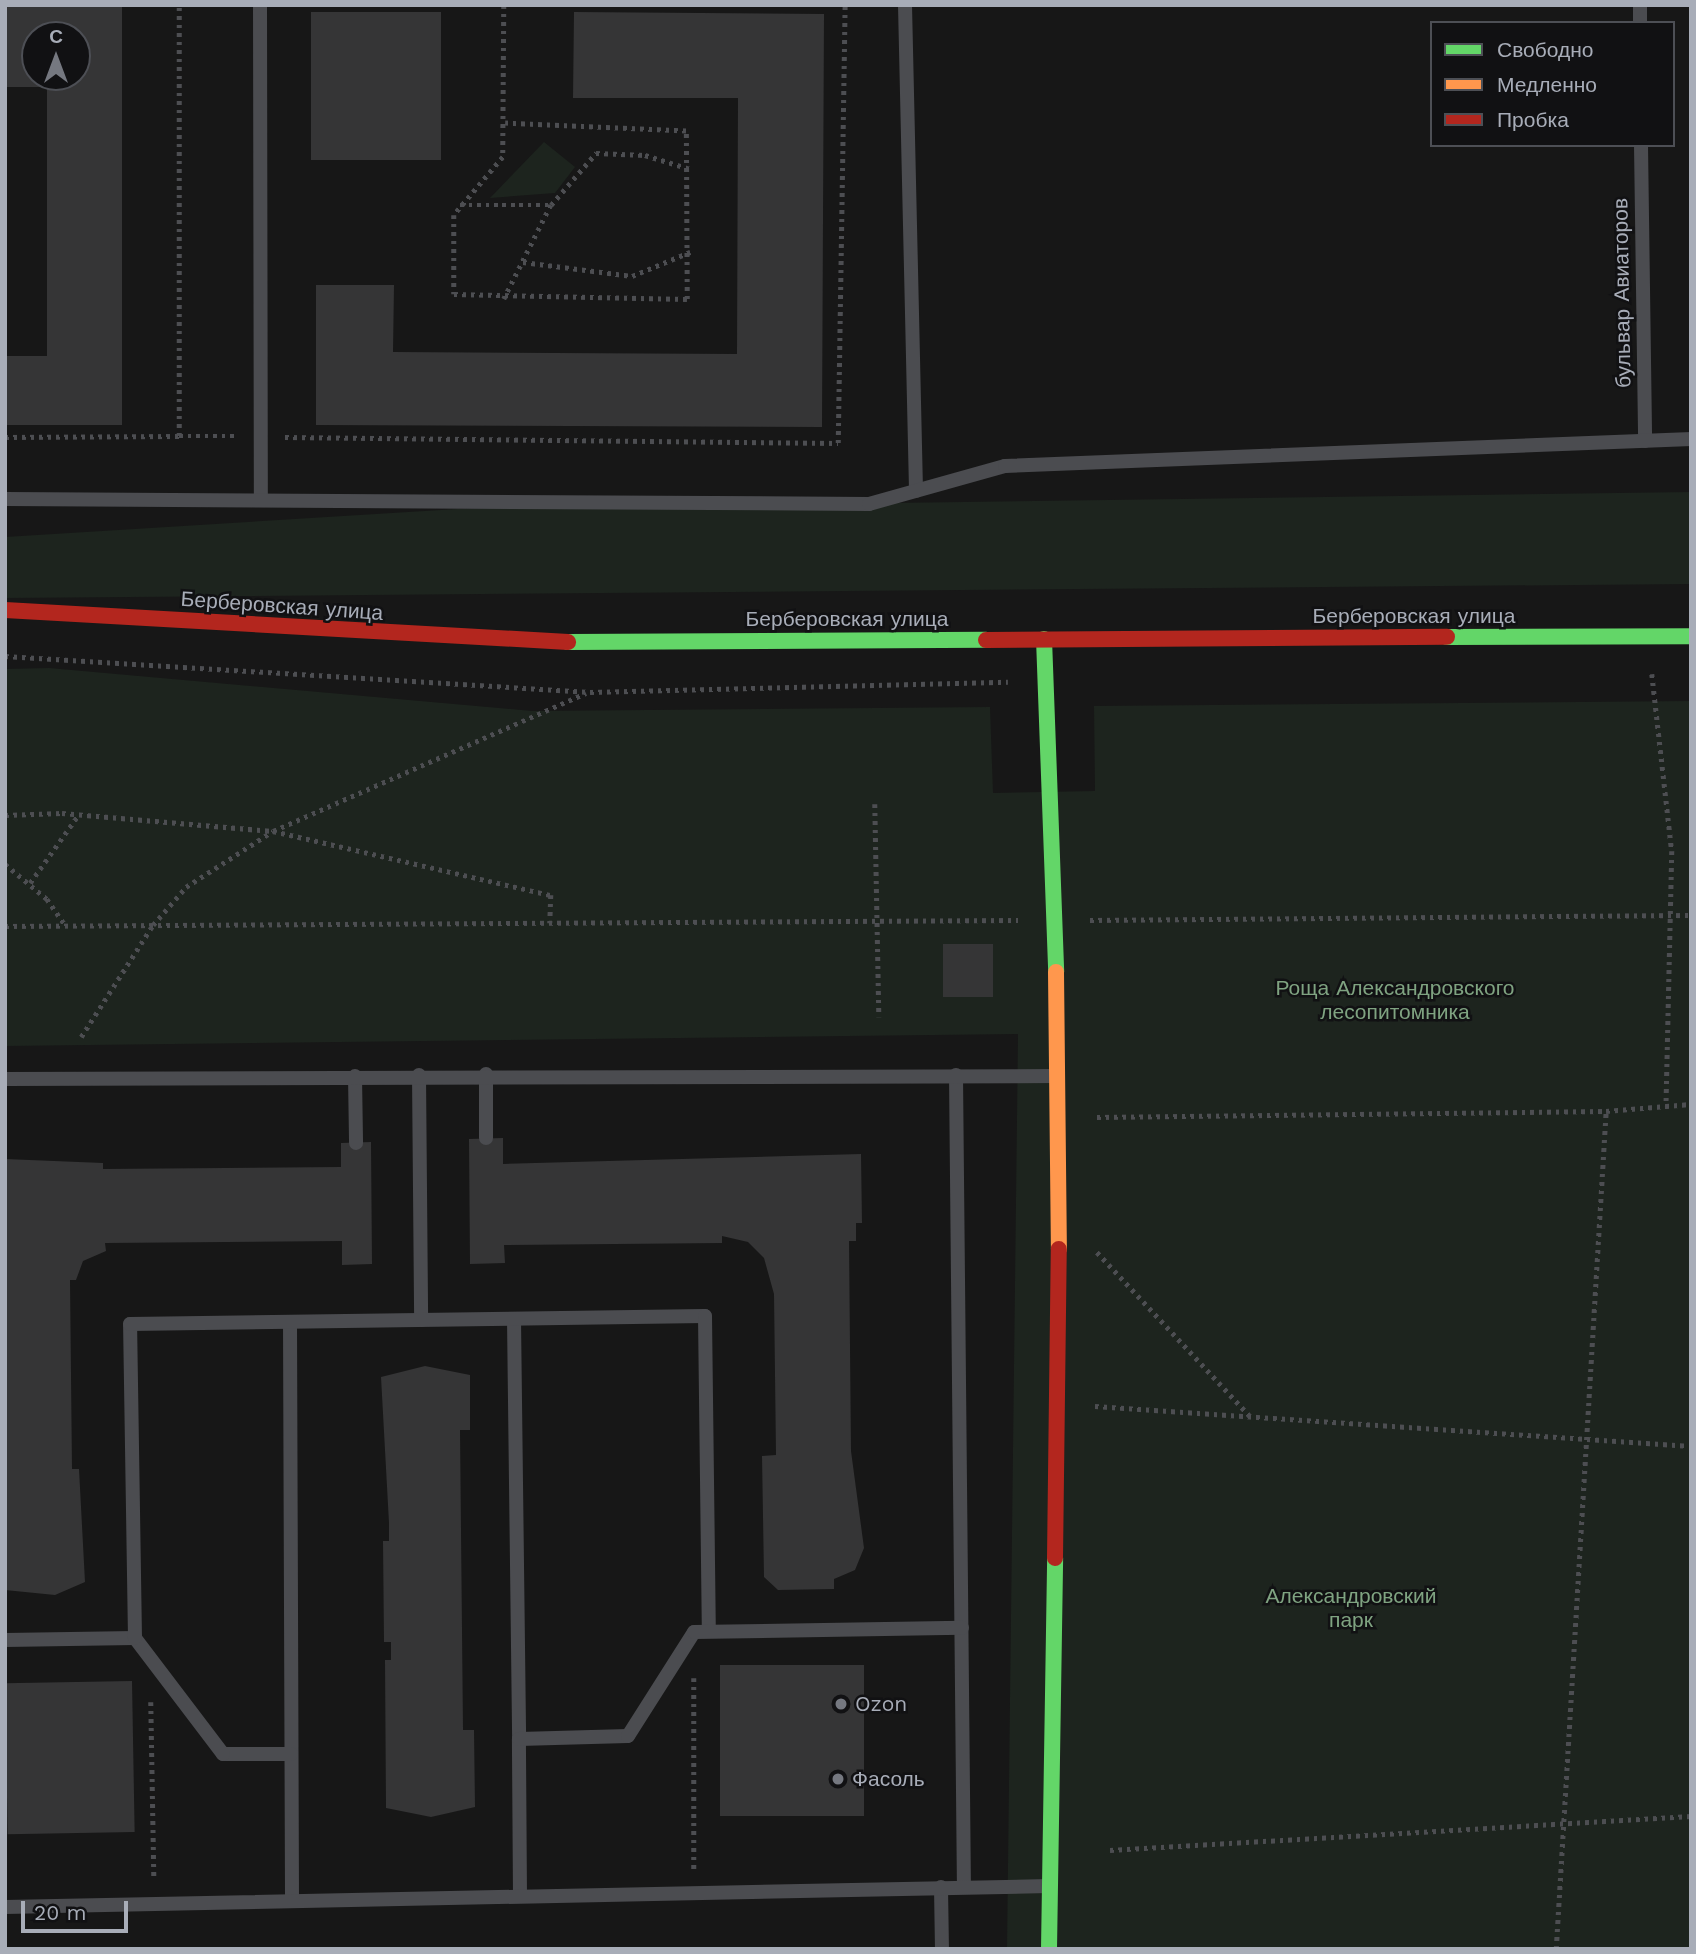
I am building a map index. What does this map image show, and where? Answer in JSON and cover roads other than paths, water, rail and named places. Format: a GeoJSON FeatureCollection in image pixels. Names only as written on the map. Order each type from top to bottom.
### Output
{"type":"FeatureCollection","features":[{"type":"Feature","properties":{"kind":"street","name":"Берберовская улица"},"geometry":{"type":"LineString","coordinates":[[5,610],[509,642],[1691,636]]}},
{"type":"Feature","properties":{"kind":"street"},"geometry":{"type":"LineString","coordinates":[[1044,639],[1060,1076],[1049,1949]]}},
{"type":"Feature","properties":{"kind":"lane"},"geometry":{"type":"LineString","coordinates":[[260,5],[261,500]]}},
{"type":"Feature","properties":{"kind":"lane"},"geometry":{"type":"LineString","coordinates":[[905,5],[916,491]]}},
{"type":"Feature","properties":{"kind":"lane","name":"бульвар Авиаторов"},"geometry":{"type":"LineString","coordinates":[[1641,147],[1645,441]]}},
{"type":"Feature","properties":{"kind":"lane"},"geometry":{"type":"LineString","coordinates":[[5,499],[869,504],[1005,466],[1691,439]]}},
{"type":"Feature","properties":{"kind":"lane"},"geometry":{"type":"LineString","coordinates":[[5,1079],[486,1074],[1060,1076]]}},
{"type":"Feature","properties":{"kind":"lane"},"geometry":{"type":"LineString","coordinates":[[486,1074],[486,1138]]}},
{"type":"Feature","properties":{"kind":"lane"},"geometry":{"type":"LineString","coordinates":[[419,1075],[421,1320]]}},
{"type":"Feature","properties":{"kind":"lane"},"geometry":{"type":"LineString","coordinates":[[956,1075],[964,1887]]}},
{"type":"Feature","properties":{"kind":"lane"},"geometry":{"type":"LineString","coordinates":[[355,1076],[356,1143]]}},
{"type":"Feature","properties":{"kind":"lane"},"geometry":{"type":"LineString","coordinates":[[291,1754],[223,1754],[135,1638],[130,1324],[705,1316],[702,1631],[628,1736],[519,1739]]}},
{"type":"Feature","properties":{"kind":"lane"},"geometry":{"type":"LineString","coordinates":[[514,1319],[520,1896]]}},
{"type":"Feature","properties":{"kind":"lane"},"geometry":{"type":"LineString","coordinates":[[290,1322],[292,1901]]}},
{"type":"Feature","properties":{"kind":"lane"},"geometry":{"type":"LineString","coordinates":[[702,1631],[962,1628]]}},
{"type":"Feature","properties":{"kind":"lane"},"geometry":{"type":"LineString","coordinates":[[5,1640],[135,1638]]}},
{"type":"Feature","properties":{"kind":"lane"},"geometry":{"type":"LineString","coordinates":[[5,1907],[694,1891],[1050,1886]]}},
{"type":"Feature","properties":{"kind":"lane"},"geometry":{"type":"LineString","coordinates":[[941,1887],[942,1949]]}},
{"type":"Feature","properties":{"kind":"place","name":"Ozon"},"geometry":{"type":"Point","coordinates":[841,1704]}},
{"type":"Feature","properties":{"kind":"place","name":"Фасоль"},"geometry":{"type":"Point","coordinates":[838,1779]}},
{"type":"Feature","properties":{"kind":"park label","name":"Роща Александровского лесопитомника"},"geometry":{"type":"Point","coordinates":[1395,1000]}},
{"type":"Feature","properties":{"kind":"park label","name":"Александровский парк"},"geometry":{"type":"Point","coordinates":[1351,1608]}}]}
